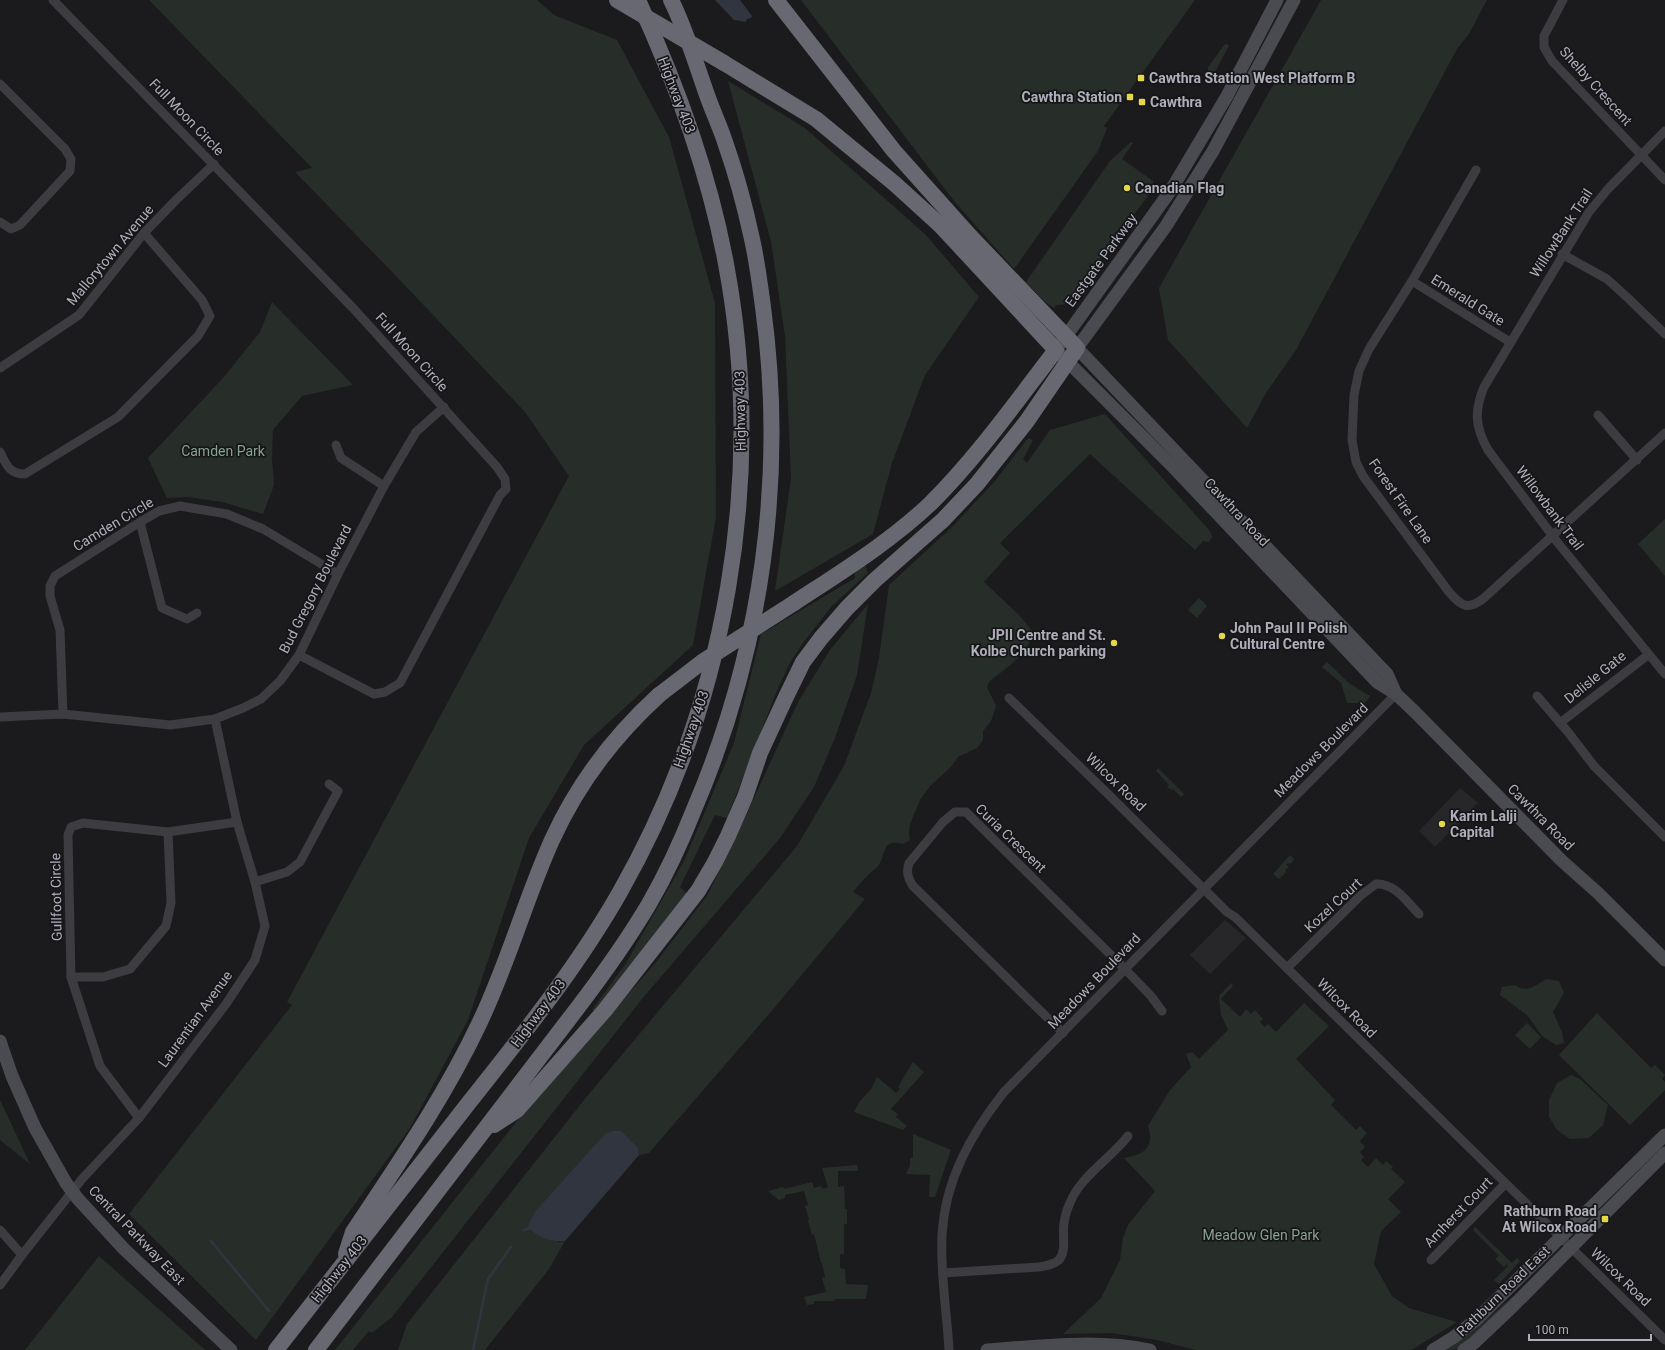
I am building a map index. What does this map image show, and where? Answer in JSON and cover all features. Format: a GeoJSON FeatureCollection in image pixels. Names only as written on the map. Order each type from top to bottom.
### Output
{"type":"FeatureCollection","features":[{"type":"Feature","properties":{"kind":"highway"},"geometry":{"type":"LineString","coordinates":[[343,1264],[353,1232],[429,1118],[480,1023],[493,993],[540,868],[565,814],[589,775],[613,742],[659,695],[702,662],[794,603],[874,549],[930,504],[984,444],[1056,350],[940,225],[894,184],[816,119],[617,0]]}},
{"type":"Feature","properties":{"kind":"highway","name":"Highway 403"},"geometry":{"type":"LineString","coordinates":[[276,1350],[550,999],[601,924],[624,885],[660,813],[690,736],[706,687],[728,586],[738,508],[741,425],[736,329],[726,261],[702,165],[677,92],[638,0]]}},
{"type":"Feature","properties":{"kind":"highway","name":"Highway 403"},"geometry":{"type":"LineString","coordinates":[[316,1350],[602,975],[650,902],[686,830],[718,750],[744,662],[759,590],[768,514],[772,436],[769,361],[760,283],[753,241],[743,201],[726,144],[671,0]]}},
{"type":"Feature","properties":{"kind":"highway"},"geometry":{"type":"LineString","coordinates":[[480,1135],[517,1110],[621,992],[698,891],[728,836],[745,797],[760,753],[785,699],[803,662],[821,638],[847,608],[875,580],[943,520],[977,484],[1027,421],[1077,348],[971,237],[894,151],[776,0]]}},
{"type":"Feature","properties":{"kind":"main road","name":"Eastgate Parkway"},"geometry":{"type":"LineString","coordinates":[[1056,350],[1171,190],[1227,96],[1277,0]]}},
{"type":"Feature","properties":{"kind":"main road"},"geometry":{"type":"LineString","coordinates":[[1077,348],[1166,226],[1181,202],[1213,150],[1294,0]]}},
{"type":"Feature","properties":{"kind":"main road","name":"Cawthra Road"},"geometry":{"type":"LineString","coordinates":[[1077,348],[1387,674],[1396,694]]}},
{"type":"Feature","properties":{"kind":"main road","name":"Cawthra Road"},"geometry":{"type":"LineString","coordinates":[[1056,350],[1067,363],[1175,469],[1377,682],[1396,694],[1562,861],[1598,893],[1665,960]]}},
{"type":"Feature","properties":{"kind":"main road","name":"Central Parkway East"},"geometry":{"type":"LineString","coordinates":[[0,1041],[12,1076],[35,1128],[72,1191],[124,1249],[231,1350]]}},
{"type":"Feature","properties":{"kind":"main road","name":"Rathburn Road East"},"geometry":{"type":"LineString","coordinates":[[1433,1350],[1454,1337],[1476,1320],[1665,1135]]}},
{"type":"Feature","properties":{"kind":"main road","name":"Rathburn Road East"},"geometry":{"type":"LineString","coordinates":[[1464,1350],[1474,1343],[1512,1308],[1665,1153]]}},
{"type":"Feature","properties":{"kind":"main road"},"geometry":{"type":"LineString","coordinates":[[987,1350],[1084,1344],[1133,1346],[1150,1350]]}},
{"type":"Feature","properties":{"kind":"street","name":"Full Moon Circle"},"geometry":{"type":"LineString","coordinates":[[53,0],[353,308],[444,407],[497,467],[505,479],[506,489],[500,495],[400,683],[385,692],[374,694],[299,655]]}},
{"type":"Feature","properties":{"kind":"street","name":"Shelby Crescent"},"geometry":{"type":"LineString","coordinates":[[1563,0],[1544,36],[1544,47],[1552,62],[1665,180]]}},
{"type":"Feature","properties":{"kind":"street"},"geometry":{"type":"LineString","coordinates":[[0,84],[65,149],[71,159],[70,171],[20,225],[11,229],[0,222]]}},
{"type":"Feature","properties":{"kind":"street","name":"WillowBank Trail"},"geometry":{"type":"LineString","coordinates":[[1510,342],[1562,254],[1597,200],[1665,131]]}},
{"type":"Feature","properties":{"kind":"street","name":"Mallorytown Avenue"},"geometry":{"type":"LineString","coordinates":[[2,364],[79,315],[144,233],[214,164]]}},
{"type":"Feature","properties":{"kind":"street","name":"Forest Fire Lane"},"geometry":{"type":"LineString","coordinates":[[1476,170],[1412,282],[1369,349],[1359,371],[1354,395],[1352,440],[1353,452],[1363,476],[1457,602],[1467,606],[1476,605],[1665,433]]}},
{"type":"Feature","properties":{"kind":"street"},"geometry":{"type":"LineString","coordinates":[[0,452],[7,466],[16,474],[25,474],[118,417],[198,336],[210,316],[202,300],[144,233]]}},
{"type":"Feature","properties":{"kind":"street"},"geometry":{"type":"LineString","coordinates":[[1562,254],[1607,280],[1665,334]]}},
{"type":"Feature","properties":{"kind":"street","name":"Emerald Gate"},"geometry":{"type":"LineString","coordinates":[[1412,282],[1510,342]]}},
{"type":"Feature","properties":{"kind":"street","name":"Willowbank Trail"},"geometry":{"type":"LineString","coordinates":[[1510,342],[1478,400],[1478,426],[1482,439],[1488,450],[1552,536],[1665,674]]}},
{"type":"Feature","properties":{"kind":"street","name":"Bud Gregory Boulevard"},"geometry":{"type":"LineString","coordinates":[[0,717],[63,714],[170,725],[215,719],[261,699],[280,681],[299,655],[338,574],[384,486],[416,432],[444,407]]}},
{"type":"Feature","properties":{"kind":"street"},"geometry":{"type":"LineString","coordinates":[[1598,415],[1637,460]]}},
{"type":"Feature","properties":{"kind":"street"},"geometry":{"type":"LineString","coordinates":[[336,445],[341,458],[384,486]]}},
{"type":"Feature","properties":{"kind":"street","name":"Camden Circle"},"geometry":{"type":"LineString","coordinates":[[63,714],[60,630],[50,596],[50,586],[55,576],[159,511],[180,506],[227,514],[263,529],[338,574]]}},
{"type":"Feature","properties":{"kind":"street"},"geometry":{"type":"LineString","coordinates":[[140,522],[162,608],[187,619],[197,613]]}},
{"type":"Feature","properties":{"kind":"street","name":"Delisle Gate"},"geometry":{"type":"LineString","coordinates":[[1560,723],[1648,654]]}},
{"type":"Feature","properties":{"kind":"street","name":"Meadows Boulevard"},"geometry":{"type":"LineString","coordinates":[[949,1350],[942,1273],[942,1234],[948,1191],[964,1153],[976,1130],[1004,1092],[1396,694]]}},
{"type":"Feature","properties":{"kind":"street"},"geometry":{"type":"LineString","coordinates":[[1537,696],[1594,766],[1665,837]]}},
{"type":"Feature","properties":{"kind":"street","name":"Wilcox Road"},"geometry":{"type":"LineString","coordinates":[[1009,698],[1287,968],[1665,1340]]}},
{"type":"Feature","properties":{"kind":"street","name":"Laurentian Avenue"},"geometry":{"type":"LineString","coordinates":[[0,1285],[22,1254],[72,1191],[139,1118],[226,1004],[255,960],[265,926],[255,882],[237,822],[215,719]]}},
{"type":"Feature","properties":{"kind":"street"},"geometry":{"type":"LineString","coordinates":[[255,882],[287,872],[300,862],[338,791],[329,784]]}},
{"type":"Feature","properties":{"kind":"street","name":"Curia Crescent"},"geometry":{"type":"LineString","coordinates":[[1063,1033],[912,885],[907,874],[909,863],[943,822],[955,812],[966,812],[1125,969],[1151,996],[1162,1011]]}},
{"type":"Feature","properties":{"kind":"street","name":"Gullfoot Circle"},"geometry":{"type":"LineString","coordinates":[[139,1118],[100,1066],[71,978],[68,835],[71,827],[83,823],[168,832],[237,822]]}},
{"type":"Feature","properties":{"kind":"street"},"geometry":{"type":"LineString","coordinates":[[71,978],[104,978],[130,969],[166,926],[171,903],[168,832]]}},
{"type":"Feature","properties":{"kind":"street","name":"Kozel Court"},"geometry":{"type":"LineString","coordinates":[[1287,968],[1360,896],[1376,884],[1387,885],[1394,888],[1419,914]]}},
{"type":"Feature","properties":{"kind":"street"},"geometry":{"type":"LineString","coordinates":[[942,1273],[1039,1267],[1050,1265],[1058,1260],[1062,1251],[1064,1224],[1073,1195],[1079,1185],[1112,1154],[1128,1136]]}},
{"type":"Feature","properties":{"kind":"street","name":"Amherst Court"},"geometry":{"type":"LineString","coordinates":[[1431,1260],[1506,1184]]}},
{"type":"Feature","properties":{"kind":"street"},"geometry":{"type":"LineString","coordinates":[[0,1230],[22,1254]]}},
{"type":"Feature","properties":{"kind":"shaded area"},"geometry":{"type":"Polygon","coordinates":[[[715,0],[740,0],[752,16],[751,18],[747,19],[746,22],[734,20],[715,0]]]}},
{"type":"Feature","properties":{"kind":"shaded area","name":"Karim Lalji Capital"},"geometry":{"type":"Polygon","coordinates":[[[1460,788],[1478,803],[1435,847],[1419,831],[1460,788]]]}},
{"type":"Feature","properties":{"kind":"shaded area"},"geometry":{"type":"Polygon","coordinates":[[[1225,920],[1246,938],[1210,974],[1190,955],[1225,920]]]}},
{"type":"Feature","properties":{"kind":"shaded area"},"geometry":{"type":"Polygon","coordinates":[[[613,1131],[621,1131],[638,1148],[639,1155],[565,1241],[549,1240],[539,1236],[528,1225],[534,1213],[605,1134],[613,1131]]]}},
{"type":"Feature","properties":{"kind":"green space"},"geometry":{"type":"Polygon","coordinates":[[[149,0],[537,0],[554,15],[617,40],[669,137],[715,303],[716,517],[693,645],[584,745],[529,838],[468,1020],[410,1128],[256,1340],[129,1214],[292,1005],[287,1002],[569,476],[525,412],[295,172],[312,168],[149,0]]]}},
{"type":"Feature","properties":{"kind":"green space"},"geometry":{"type":"Polygon","coordinates":[[[801,0],[1195,0],[1104,126],[1107,128],[1098,151],[1014,269],[954,201],[801,0]]]}},
{"type":"Feature","properties":{"kind":"green space"},"geometry":{"type":"Polygon","coordinates":[[[1321,0],[1487,0],[1469,34],[1457,49],[1296,350],[1266,393],[1247,428],[1168,340],[1159,288],[1321,0]]]}},
{"type":"Feature","properties":{"kind":"green space"},"geometry":{"type":"Polygon","coordinates":[[[1225,44],[1229,46],[1215,72],[1208,71],[1208,67],[1225,44]]]}},
{"type":"Feature","properties":{"kind":"green space"},"geometry":{"type":"Polygon","coordinates":[[[728,81],[805,128],[926,235],[979,297],[925,375],[892,463],[873,534],[775,591],[791,478],[785,336],[771,242],[728,81]]]}},
{"type":"Feature","properties":{"kind":"green space"},"geometry":{"type":"Polygon","coordinates":[[[1131,142],[1133,143],[1122,159],[1153,181],[1154,188],[1098,262],[1080,290],[1078,299],[1069,304],[1056,305],[1054,308],[1044,301],[1026,282],[1110,161],[1131,142]]]}},
{"type":"Feature","properties":{"kind":"green space","name":"Camden Park"},"geometry":{"type":"Polygon","coordinates":[[[272,302],[353,385],[302,396],[273,430],[272,459],[274,485],[263,514],[222,502],[188,497],[167,498],[148,458],[223,378],[260,332],[272,302]]]}},
{"type":"Feature","properties":{"kind":"green space"},"geometry":{"type":"Polygon","coordinates":[[[1105,414],[1210,531],[1212,537],[1209,542],[1203,541],[1195,550],[1090,454],[1000,543],[1010,553],[984,582],[1019,615],[1032,631],[1031,639],[1022,654],[989,682],[987,687],[996,706],[991,721],[983,731],[983,740],[977,748],[958,757],[951,767],[931,785],[920,800],[910,824],[910,840],[903,844],[891,843],[888,845],[879,865],[853,892],[865,899],[775,1007],[649,1153],[639,1155],[638,1148],[534,1213],[528,1225],[559,1242],[565,1241],[549,1269],[485,1350],[398,1350],[407,1324],[584,1100],[797,846],[844,766],[871,693],[879,658],[889,585],[953,526],[995,481],[1028,438],[1033,440],[1023,459],[1027,463],[1050,430],[1105,414]]]}},
{"type":"Feature","properties":{"kind":"green space"},"geometry":{"type":"Polygon","coordinates":[[[1665,519],[1665,576],[1638,544],[1665,519]]]}},
{"type":"Feature","properties":{"kind":"green space"},"geometry":{"type":"Polygon","coordinates":[[[865,564],[868,573],[832,606],[791,661],[778,688],[727,818],[715,815],[680,887],[687,894],[595,1011],[592,1010],[626,963],[684,861],[734,743],[761,634],[855,578],[855,570],[865,564]]]}},
{"type":"Feature","properties":{"kind":"green space"},"geometry":{"type":"Polygon","coordinates":[[[1199,598],[1207,606],[1197,618],[1188,610],[1199,598]]]}},
{"type":"Feature","properties":{"kind":"green space"},"geometry":{"type":"Polygon","coordinates":[[[868,604],[857,675],[835,738],[814,787],[780,838],[642,999],[392,1317],[372,1333],[369,1331],[353,1350],[335,1350],[536,1097],[653,966],[707,896],[738,833],[798,702],[830,650],[868,604]]]}},
{"type":"Feature","properties":{"kind":"green space"},"geometry":{"type":"Polygon","coordinates":[[[1327,662],[1349,683],[1370,696],[1365,703],[1347,703],[1341,683],[1322,667],[1327,662]]]}},
{"type":"Feature","properties":{"kind":"green space"},"geometry":{"type":"Polygon","coordinates":[[[1158,768],[1184,794],[1181,797],[1173,789],[1171,790],[1167,787],[1169,785],[1156,771],[1158,768]]]}},
{"type":"Feature","properties":{"kind":"green space"},"geometry":{"type":"Polygon","coordinates":[[[1290,855],[1294,859],[1292,863],[1286,864],[1289,867],[1279,879],[1273,874],[1290,855]]]}},
{"type":"Feature","properties":{"kind":"green space"},"geometry":{"type":"Polygon","coordinates":[[[1547,979],[1559,981],[1564,993],[1553,1012],[1562,1032],[1564,1043],[1556,1045],[1542,1036],[1528,1016],[1500,995],[1502,987],[1515,985],[1520,988],[1528,989],[1547,979]]]}},
{"type":"Feature","properties":{"kind":"green space","name":"Meadow Glen Park"},"geometry":{"type":"Polygon","coordinates":[[[1231,983],[1233,986],[1221,999],[1240,1017],[1246,1009],[1251,1014],[1255,1010],[1263,1019],[1260,1022],[1265,1027],[1268,1024],[1276,1032],[1304,1003],[1329,1026],[1296,1059],[1335,1100],[1331,1105],[1356,1130],[1360,1126],[1367,1133],[1360,1141],[1365,1147],[1360,1152],[1364,1157],[1361,1160],[1368,1167],[1376,1158],[1383,1165],[1386,1161],[1393,1167],[1391,1169],[1405,1182],[1388,1199],[1401,1212],[1381,1231],[1374,1264],[1392,1296],[1409,1308],[1457,1322],[1413,1349],[1196,1350],[1157,1340],[1112,1333],[1063,1334],[1101,1298],[1120,1260],[1123,1238],[1128,1225],[1155,1191],[1124,1158],[1137,1155],[1149,1145],[1150,1133],[1148,1126],[1170,1090],[1191,1067],[1186,1054],[1192,1052],[1199,1059],[1228,1030],[1221,1015],[1219,996],[1231,983]]]}},
{"type":"Feature","properties":{"kind":"green space"},"geometry":{"type":"Polygon","coordinates":[[[1597,1013],[1651,1068],[1655,1065],[1665,1075],[1662,1079],[1665,1082],[1665,1090],[1630,1125],[1559,1055],[1597,1013]]]}},
{"type":"Feature","properties":{"kind":"green space"},"geometry":{"type":"Polygon","coordinates":[[[1527,1023],[1541,1037],[1530,1049],[1515,1035],[1527,1023]]]}},
{"type":"Feature","properties":{"kind":"green space"},"geometry":{"type":"Polygon","coordinates":[[[913,1062],[924,1072],[891,1109],[898,1114],[896,1117],[907,1126],[903,1130],[854,1112],[859,1102],[871,1089],[877,1077],[896,1093],[900,1089],[898,1087],[913,1062]]]}},
{"type":"Feature","properties":{"kind":"green space"},"geometry":{"type":"Polygon","coordinates":[[[1571,1075],[1580,1079],[1608,1105],[1603,1125],[1589,1138],[1570,1139],[1557,1130],[1549,1117],[1549,1100],[1557,1083],[1571,1075]]]}},
{"type":"Feature","properties":{"kind":"green space"},"geometry":{"type":"Polygon","coordinates":[[[0,1100],[30,1164],[0,1140],[0,1100]]]}},
{"type":"Feature","properties":{"kind":"green space"},"geometry":{"type":"Polygon","coordinates":[[[913,1134],[951,1150],[935,1197],[929,1197],[930,1175],[906,1174],[910,1165],[910,1158],[913,1158],[913,1134]]]}},
{"type":"Feature","properties":{"kind":"green space"},"geometry":{"type":"Polygon","coordinates":[[[857,1165],[858,1171],[838,1171],[838,1187],[844,1186],[845,1209],[847,1209],[847,1224],[844,1224],[844,1254],[840,1254],[840,1268],[845,1269],[846,1284],[868,1285],[866,1299],[814,1301],[814,1304],[807,1305],[804,1297],[826,1292],[822,1278],[825,1277],[822,1263],[814,1234],[812,1235],[808,1220],[805,1206],[808,1205],[804,1191],[785,1195],[785,1198],[779,1200],[768,1191],[783,1187],[784,1189],[812,1182],[814,1188],[821,1186],[822,1189],[828,1187],[822,1168],[857,1165]]]}},
{"type":"Feature","properties":{"kind":"green space"},"geometry":{"type":"Polygon","coordinates":[[[1475,1227],[1512,1263],[1517,1258],[1520,1261],[1499,1284],[1494,1280],[1508,1266],[1507,1264],[1504,1267],[1495,1259],[1499,1256],[1473,1230],[1475,1227]]]}},
{"type":"Feature","properties":{"kind":"green space"},"geometry":{"type":"Polygon","coordinates":[[[99,1256],[205,1350],[25,1350],[99,1256]]]}},
{"type":"Feature","properties":{"kind":"green space"},"geometry":{"type":"Polygon","coordinates":[[[1514,1295],[1487,1325],[1464,1345],[1457,1349],[1444,1350],[1475,1330],[1514,1295]]]}},
{"type":"Feature","properties":{"kind":"waterway"},"geometry":{"type":"LineString","coordinates":[[524,1230],[533,1227]]}},
{"type":"Feature","properties":{"kind":"waterway"},"geometry":{"type":"LineString","coordinates":[[211,1241],[269,1311]]}},
{"type":"Feature","properties":{"kind":"waterway"},"geometry":{"type":"LineString","coordinates":[[473,1350],[488,1279],[511,1247]]}},
{"type":"Feature","properties":{"kind":"place","name":"Cawthra Station West Platform B"},"geometry":{"type":"Point","coordinates":[1141,78]}},
{"type":"Feature","properties":{"kind":"place","name":"Cawthra Station"},"geometry":{"type":"Point","coordinates":[1130,97]}},
{"type":"Feature","properties":{"kind":"place","name":"Cawthra"},"geometry":{"type":"Point","coordinates":[1142,102]}},
{"type":"Feature","properties":{"kind":"place","name":"Canadian Flag"},"geometry":{"type":"Point","coordinates":[1127,188]}},
{"type":"Feature","properties":{"kind":"place","name":"John Paul II Polish Cultural Centre"},"geometry":{"type":"Point","coordinates":[1222,636]}},
{"type":"Feature","properties":{"kind":"place","name":"JPII Centre and St. Kolbe Church parking"},"geometry":{"type":"Point","coordinates":[1114,643]}},
{"type":"Feature","properties":{"kind":"place","name":"Karim Lalji Capital"},"geometry":{"type":"Point","coordinates":[1442,824]}},
{"type":"Feature","properties":{"kind":"place","name":"Rathburn Road At Wilcox Road"},"geometry":{"type":"Point","coordinates":[1605,1219]}}]}
